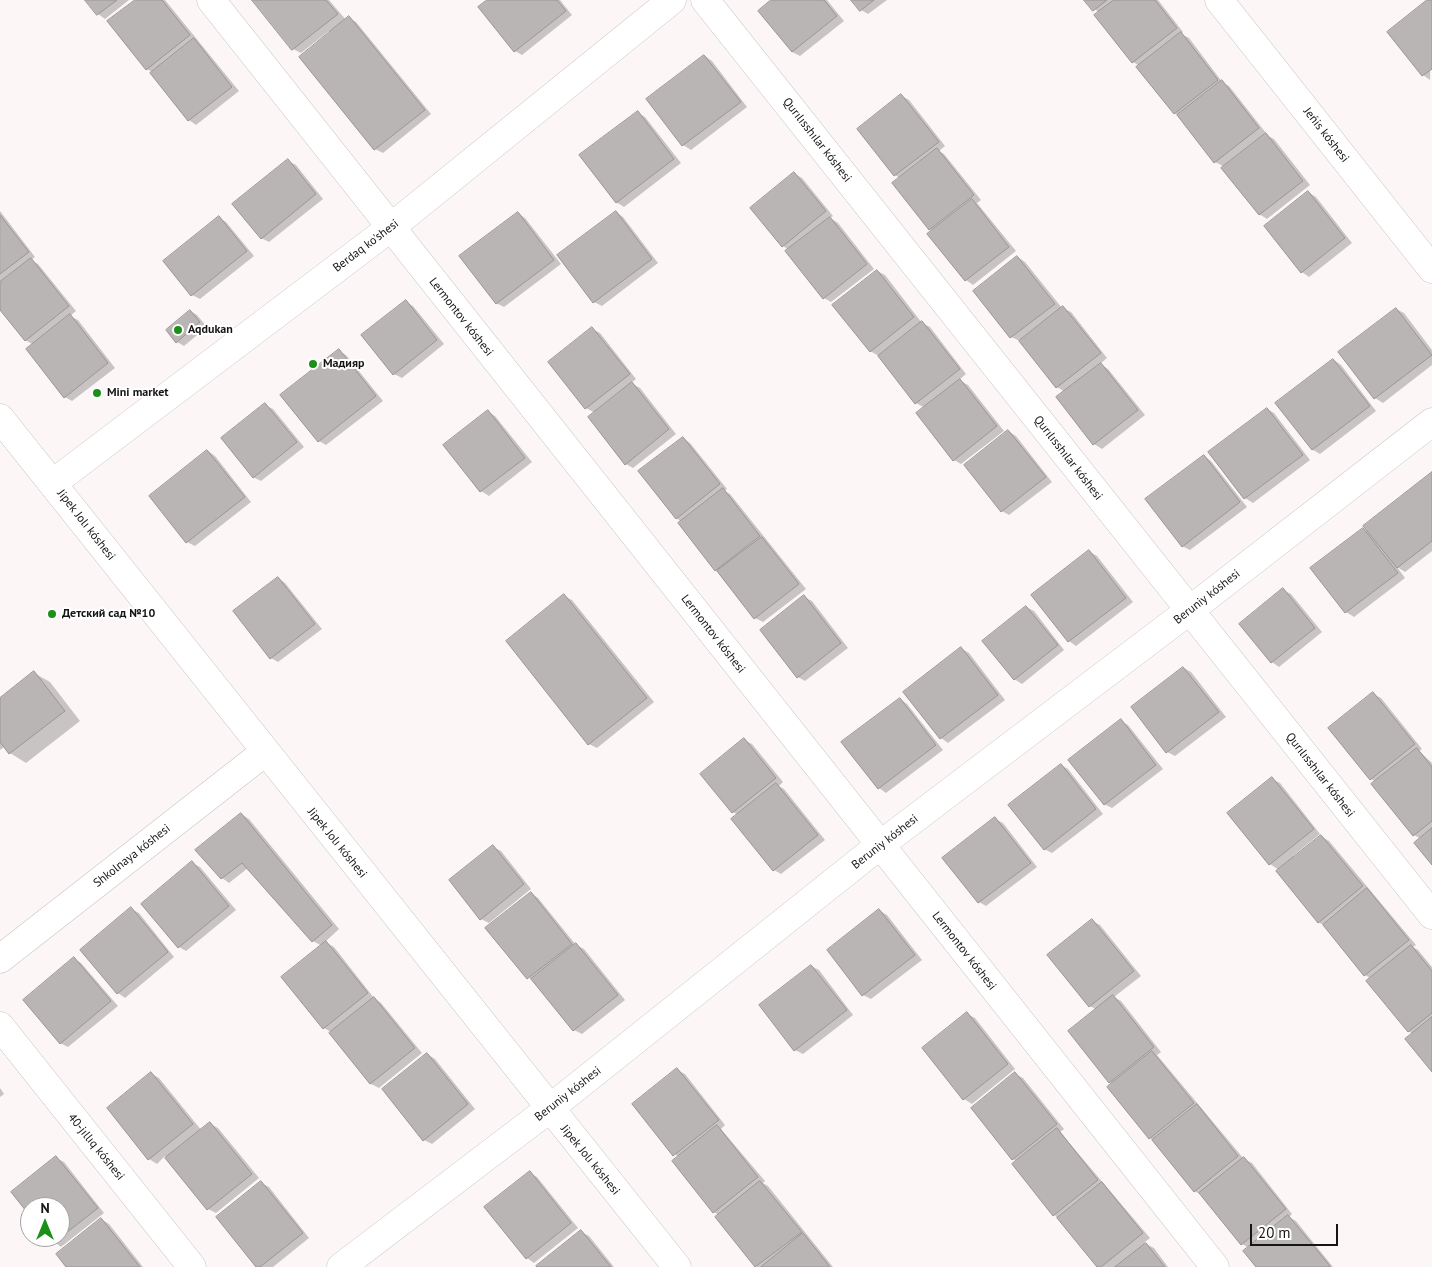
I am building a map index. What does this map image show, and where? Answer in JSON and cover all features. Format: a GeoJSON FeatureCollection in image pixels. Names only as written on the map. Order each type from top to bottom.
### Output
{"type":"FeatureCollection","features":[{"type":"Feature","properties":{"kind":"street","name":"Lermontov kóshesi"},"geometry":{"type":"LineString","coordinates":[[211,0],[1215,1267]]}},
{"type":"Feature","properties":{"kind":"street","name":"Berdaq ko'shesi"},"geometry":{"type":"LineString","coordinates":[[54,483],[390,228],[672,0]]}},
{"type":"Feature","properties":{"kind":"street","name":"Qurılısshılar kóshesi"},"geometry":{"type":"LineString","coordinates":[[705,0],[1432,915]]}},
{"type":"Feature","properties":{"kind":"street","name":"Jeńis kóshesi"},"geometry":{"type":"LineString","coordinates":[[1220,0],[1432,269]]}},
{"type":"Feature","properties":{"kind":"street","name":"Jipek Jolı kóshesi"},"geometry":{"type":"LineString","coordinates":[[0,418],[54,483],[265,752],[676,1267]]}},
{"type":"Feature","properties":{"kind":"street","name":"Beruniy kóshesi"},"geometry":{"type":"LineString","coordinates":[[341,1267],[549,1109],[880,845],[1190,610],[1432,422]]}},
{"type":"Feature","properties":{"kind":"street","name":"Shkolnaya kóshesi"},"geometry":{"type":"LineString","coordinates":[[0,959],[265,752]]}},
{"type":"Feature","properties":{"kind":"street","name":"40-jıllıq kóshesi"},"geometry":{"type":"LineString","coordinates":[[0,1026],[192,1267]]}},
{"type":"Feature","properties":{"kind":"building"},"geometry":{"type":"Polygon","coordinates":[[[85,0],[117,0],[97,15],[85,0]]]}},
{"type":"Feature","properties":{"kind":"building"},"geometry":{"type":"Polygon","coordinates":[[[135,0],[162,0],[190,35],[146,70],[107,21],[135,0]]]}},
{"type":"Feature","properties":{"kind":"building"},"geometry":{"type":"Polygon","coordinates":[[[252,0],[326,0],[338,14],[292,50],[252,0]]]}},
{"type":"Feature","properties":{"kind":"building"},"geometry":{"type":"Polygon","coordinates":[[[487,0],[557,0],[566,11],[514,52],[478,7],[487,0]]]}},
{"type":"Feature","properties":{"kind":"building"},"geometry":{"type":"Polygon","coordinates":[[[771,0],[824,0],[837,16],[792,52],[758,11],[771,0]]]}},
{"type":"Feature","properties":{"kind":"building"},"geometry":{"type":"Polygon","coordinates":[[[851,0],[874,0],[860,11],[851,0]]]}},
{"type":"Feature","properties":{"kind":"building"},"geometry":{"type":"Polygon","coordinates":[[[1084,0],[1107,0],[1093,11],[1084,0]]]}},
{"type":"Feature","properties":{"kind":"building"},"geometry":{"type":"Polygon","coordinates":[[[1114,0],[1155,0],[1177,28],[1132,63],[1094,15],[1114,0]]]}},
{"type":"Feature","properties":{"kind":"building"},"geometry":{"type":"Polygon","coordinates":[[[1427,0],[1432,0],[1432,69],[1422,76],[1387,32],[1427,0]]]}},
{"type":"Feature","properties":{"kind":"building"},"geometry":{"type":"Polygon","coordinates":[[[349,16],[425,110],[374,150],[299,57],[349,16]]]}},
{"type":"Feature","properties":{"kind":"building"},"geometry":{"type":"Polygon","coordinates":[[[1181,32],[1218,80],[1174,114],[1136,67],[1181,32]]]}},
{"type":"Feature","properties":{"kind":"building"},"geometry":{"type":"Polygon","coordinates":[[[194,38],[232,87],[188,121],[150,73],[194,38]]]}},
{"type":"Feature","properties":{"kind":"building"},"geometry":{"type":"Polygon","coordinates":[[[704,55],[741,102],[682,146],[646,99],[704,55]]]}},
{"type":"Feature","properties":{"kind":"building"},"geometry":{"type":"Polygon","coordinates":[[[1222,80],[1259,128],[1214,163],[1177,115],[1222,80]]]}},
{"type":"Feature","properties":{"kind":"building"},"geometry":{"type":"Polygon","coordinates":[[[901,94],[939,142],[894,176],[857,129],[901,94]]]}},
{"type":"Feature","properties":{"kind":"building"},"geometry":{"type":"Polygon","coordinates":[[[638,111],[674,159],[616,203],[579,155],[638,111]]]}},
{"type":"Feature","properties":{"kind":"building"},"geometry":{"type":"Polygon","coordinates":[[[1266,133],[1303,181],[1259,215],[1221,168],[1266,133]]]}},
{"type":"Feature","properties":{"kind":"building"},"geometry":{"type":"Polygon","coordinates":[[[937,148],[974,195],[929,230],[892,183],[937,148]]]}},
{"type":"Feature","properties":{"kind":"building"},"geometry":{"type":"Polygon","coordinates":[[[288,159],[316,194],[261,239],[232,204],[288,159]]]}},
{"type":"Feature","properties":{"kind":"building"},"geometry":{"type":"Polygon","coordinates":[[[794,172],[826,211],[782,247],[750,208],[794,172]]]}},
{"type":"Feature","properties":{"kind":"building"},"geometry":{"type":"Polygon","coordinates":[[[1308,191],[1345,238],[1301,273],[1264,226],[1308,191]]]}},
{"type":"Feature","properties":{"kind":"building"},"geometry":{"type":"Polygon","coordinates":[[[972,199],[1009,247],[965,281],[927,234],[972,199]]]}},
{"type":"Feature","properties":{"kind":"building"},"geometry":{"type":"Polygon","coordinates":[[[616,211],[652,259],[593,303],[557,255],[616,211]]]}},
{"type":"Feature","properties":{"kind":"building"},"geometry":{"type":"Polygon","coordinates":[[[518,212],[554,260],[496,304],[459,256],[518,212]]]}},
{"type":"Feature","properties":{"kind":"building"},"geometry":{"type":"Polygon","coordinates":[[[0,215],[29,252],[0,274],[0,215]]]}},
{"type":"Feature","properties":{"kind":"building"},"geometry":{"type":"Polygon","coordinates":[[[219,216],[247,251],[191,296],[163,261],[219,216]]]}},
{"type":"Feature","properties":{"kind":"building"},"geometry":{"type":"Polygon","coordinates":[[[830,217],[867,264],[823,299],[785,251],[830,217]]]}},
{"type":"Feature","properties":{"kind":"building"},"geometry":{"type":"Polygon","coordinates":[[[1017,256],[1055,304],[1010,338],[973,291],[1017,256]]]}},
{"type":"Feature","properties":{"kind":"building"},"geometry":{"type":"Polygon","coordinates":[[[31,258],[69,306],[25,341],[0,310],[0,282],[31,258]]]}},
{"type":"Feature","properties":{"kind":"building"},"geometry":{"type":"Polygon","coordinates":[[[877,270],[914,317],[870,352],[832,305],[877,270]]]}},
{"type":"Feature","properties":{"kind":"building"},"geometry":{"type":"Polygon","coordinates":[[[406,300],[437,340],[393,375],[361,335],[406,300]]]}},
{"type":"Feature","properties":{"kind":"building"},"geometry":{"type":"Polygon","coordinates":[[[1063,306],[1101,353],[1056,388],[1019,341],[1063,306]]]}},
{"type":"Feature","properties":{"kind":"building"},"geometry":{"type":"Polygon","coordinates":[[[1396,308],[1432,355],[1374,399],[1338,352],[1396,308]]]}},
{"type":"Feature","properties":{"kind":"building"},"geometry":{"type":"Polygon","coordinates":[[[190,310],[200,322],[176,343],[166,330],[190,310]]]}},
{"type":"Feature","properties":{"kind":"building"},"geometry":{"type":"Polygon","coordinates":[[[70,314],[108,363],[64,398],[26,349],[70,314]]]}},
{"type":"Feature","properties":{"kind":"building"},"geometry":{"type":"Polygon","coordinates":[[[922,321],[960,369],[915,404],[878,356],[922,321]]]}},
{"type":"Feature","properties":{"kind":"building"},"geometry":{"type":"Polygon","coordinates":[[[592,327],[630,374],[585,409],[548,362],[592,327]]]}},
{"type":"Feature","properties":{"kind":"building"},"geometry":{"type":"Polygon","coordinates":[[[339,349],[376,396],[318,442],[280,395],[339,349]]]}},
{"type":"Feature","properties":{"kind":"building"},"geometry":{"type":"Polygon","coordinates":[[[1333,359],[1370,406],[1312,450],[1275,403],[1333,359]]]}},
{"type":"Feature","properties":{"kind":"building"},"geometry":{"type":"Polygon","coordinates":[[[1101,363],[1138,410],[1093,445],[1056,397],[1101,363]]]}},
{"type":"Feature","properties":{"kind":"building"},"geometry":{"type":"Polygon","coordinates":[[[960,379],[997,426],[953,461],[916,413],[960,379]]]}},
{"type":"Feature","properties":{"kind":"building"},"geometry":{"type":"Polygon","coordinates":[[[632,382],[669,429],[625,465],[588,417],[632,382]]]}},
{"type":"Feature","properties":{"kind":"building"},"geometry":{"type":"Polygon","coordinates":[[[265,403],[297,442],[253,478],[221,438],[265,403]]]}},
{"type":"Feature","properties":{"kind":"building"},"geometry":{"type":"Polygon","coordinates":[[[1267,408],[1303,455],[1244,499],[1208,452],[1267,408]]]}},
{"type":"Feature","properties":{"kind":"building"},"geometry":{"type":"Polygon","coordinates":[[[488,410],[525,458],[480,492],[443,445],[488,410]]]}},
{"type":"Feature","properties":{"kind":"building"},"geometry":{"type":"Polygon","coordinates":[[[1008,430],[1046,477],[1001,512],[964,465],[1008,430]]]}},
{"type":"Feature","properties":{"kind":"building"},"geometry":{"type":"Polygon","coordinates":[[[683,437],[720,484],[676,519],[638,471],[683,437]]]}},
{"type":"Feature","properties":{"kind":"building"},"geometry":{"type":"Polygon","coordinates":[[[207,450],[245,497],[186,543],[149,496],[207,450]]]}},
{"type":"Feature","properties":{"kind":"building"},"geometry":{"type":"Polygon","coordinates":[[[1204,455],[1240,502],[1182,547],[1145,499],[1204,455]]]}},
{"type":"Feature","properties":{"kind":"building"},"geometry":{"type":"Polygon","coordinates":[[[1432,472],[1432,541],[1397,568],[1363,526],[1432,472]]]}},
{"type":"Feature","properties":{"kind":"building"},"geometry":{"type":"Polygon","coordinates":[[[723,488],[760,536],[715,571],[678,523],[723,488]]]}},
{"type":"Feature","properties":{"kind":"building"},"geometry":{"type":"Polygon","coordinates":[[[1363,528],[1398,573],[1345,613],[1310,568],[1363,528]]]}},
{"type":"Feature","properties":{"kind":"building"},"geometry":{"type":"Polygon","coordinates":[[[762,537],[799,584],[754,619],[717,571],[762,537]]]}},
{"type":"Feature","properties":{"kind":"building"},"geometry":{"type":"Polygon","coordinates":[[[1089,550],[1126,598],[1068,642],[1031,595],[1089,550]]]}},
{"type":"Feature","properties":{"kind":"building"},"geometry":{"type":"Polygon","coordinates":[[[278,577],[315,624],[270,659],[233,611],[278,577]]]}},
{"type":"Feature","properties":{"kind":"building"},"geometry":{"type":"Polygon","coordinates":[[[1283,588],[1315,628],[1271,663],[1239,624],[1283,588]]]}},
{"type":"Feature","properties":{"kind":"building"},"geometry":{"type":"Polygon","coordinates":[[[564,594],[647,698],[588,745],[506,641],[564,594]]]}},
{"type":"Feature","properties":{"kind":"building"},"geometry":{"type":"Polygon","coordinates":[[[804,595],[841,643],[797,678],[760,630],[804,595]]]}},
{"type":"Feature","properties":{"kind":"building"},"geometry":{"type":"Polygon","coordinates":[[[1026,606],[1058,645],[1014,680],[982,641],[1026,606]]]}},
{"type":"Feature","properties":{"kind":"building"},"geometry":{"type":"Polygon","coordinates":[[[961,647],[998,695],[940,739],[903,692],[961,647]]]}},
{"type":"Feature","properties":{"kind":"building"},"geometry":{"type":"Polygon","coordinates":[[[1183,667],[1219,712],[1166,753],[1131,707],[1183,667]]]}},
{"type":"Feature","properties":{"kind":"building"},"geometry":{"type":"Polygon","coordinates":[[[34,671],[65,711],[9,754],[0,742],[0,698],[34,671]]]}},
{"type":"Feature","properties":{"kind":"building"},"geometry":{"type":"Polygon","coordinates":[[[1373,692],[1415,744],[1370,780],[1328,728],[1373,692]]]}},
{"type":"Feature","properties":{"kind":"building"},"geometry":{"type":"Polygon","coordinates":[[[900,698],[936,745],[878,789],[841,742],[900,698]]]}},
{"type":"Feature","properties":{"kind":"building"},"geometry":{"type":"Polygon","coordinates":[[[1121,719],[1156,765],[1104,805],[1068,760],[1121,719]]]}},
{"type":"Feature","properties":{"kind":"building"},"geometry":{"type":"Polygon","coordinates":[[[744,738],[776,778],[732,813],[700,774],[744,738]]]}},
{"type":"Feature","properties":{"kind":"building"},"geometry":{"type":"Polygon","coordinates":[[[1417,748],[1432,767],[1432,821],[1413,836],[1371,784],[1417,748]]]}},
{"type":"Feature","properties":{"kind":"building"},"geometry":{"type":"Polygon","coordinates":[[[1061,764],[1096,809],[1044,850],[1008,805],[1061,764]]]}},
{"type":"Feature","properties":{"kind":"building"},"geometry":{"type":"Polygon","coordinates":[[[1272,777],[1314,829],[1269,865],[1227,813],[1272,777]]]}},
{"type":"Feature","properties":{"kind":"building"},"geometry":{"type":"Polygon","coordinates":[[[776,783],[818,835],[773,871],[731,819],[776,783]]]}},
{"type":"Feature","properties":{"kind":"building"},"geometry":{"type":"Polygon","coordinates":[[[241,813],[332,925],[312,942],[242,863],[221,879],[195,850],[241,813]]]}},
{"type":"Feature","properties":{"kind":"building"},"geometry":{"type":"Polygon","coordinates":[[[995,817],[1031,863],[978,903],[942,858],[995,817]]]}},
{"type":"Feature","properties":{"kind":"building"},"geometry":{"type":"Polygon","coordinates":[[[1432,828],[1432,865],[1414,843],[1432,828]]]}},
{"type":"Feature","properties":{"kind":"building"},"geometry":{"type":"Polygon","coordinates":[[[1321,835],[1363,886],[1318,923],[1276,871],[1321,835]]]}},
{"type":"Feature","properties":{"kind":"building"},"geometry":{"type":"Polygon","coordinates":[[[493,845],[524,884],[480,920],[449,880],[493,845]]]}},
{"type":"Feature","properties":{"kind":"building"},"geometry":{"type":"Polygon","coordinates":[[[192,861],[229,906],[178,948],[141,904],[192,861]]]}},
{"type":"Feature","properties":{"kind":"building"},"geometry":{"type":"Polygon","coordinates":[[[1367,888],[1409,940],[1364,976],[1323,925],[1367,888]]]}},
{"type":"Feature","properties":{"kind":"building"},"geometry":{"type":"Polygon","coordinates":[[[531,892],[572,944],[527,979],[485,928],[531,892]]]}},
{"type":"Feature","properties":{"kind":"building"},"geometry":{"type":"Polygon","coordinates":[[[131,907],[168,952],[117,994],[80,950],[131,907]]]}},
{"type":"Feature","properties":{"kind":"building"},"geometry":{"type":"Polygon","coordinates":[[[879,909],[915,955],[862,996],[827,950],[879,909]]]}},
{"type":"Feature","properties":{"kind":"building"},"geometry":{"type":"Polygon","coordinates":[[[1092,919],[1134,971],[1089,1007],[1047,955],[1092,919]]]}},
{"type":"Feature","properties":{"kind":"building"},"geometry":{"type":"Polygon","coordinates":[[[326,941],[368,993],[323,1029],[281,977],[326,941]]]}},
{"type":"Feature","properties":{"kind":"building"},"geometry":{"type":"Polygon","coordinates":[[[576,943],[618,995],[573,1031],[531,979],[576,943]]]}},
{"type":"Feature","properties":{"kind":"building"},"geometry":{"type":"Polygon","coordinates":[[[1411,945],[1432,971],[1432,1013],[1408,1032],[1366,981],[1411,945]]]}},
{"type":"Feature","properties":{"kind":"building"},"geometry":{"type":"Polygon","coordinates":[[[74,957],[111,1001],[60,1044],[23,1000],[74,957]]]}},
{"type":"Feature","properties":{"kind":"building"},"geometry":{"type":"Polygon","coordinates":[[[811,965],[847,1010],[794,1051],[759,1005],[811,965]]]}},
{"type":"Feature","properties":{"kind":"building"},"geometry":{"type":"Polygon","coordinates":[[[1113,995],[1154,1047],[1109,1083],[1068,1031],[1113,995]]]}},
{"type":"Feature","properties":{"kind":"building"},"geometry":{"type":"Polygon","coordinates":[[[374,997],[415,1048],[370,1084],[329,1033],[374,997]]]}},
{"type":"Feature","properties":{"kind":"building"},"geometry":{"type":"Polygon","coordinates":[[[967,1012],[1008,1064],[963,1100],[922,1048],[967,1012]]]}},
{"type":"Feature","properties":{"kind":"building"},"geometry":{"type":"Polygon","coordinates":[[[1432,1017],[1432,1072],[1405,1039],[1432,1017]]]}},
{"type":"Feature","properties":{"kind":"building"},"geometry":{"type":"Polygon","coordinates":[[[1152,1051],[1194,1103],[1149,1139],[1107,1087],[1152,1051]]]}},
{"type":"Feature","properties":{"kind":"building"},"geometry":{"type":"Polygon","coordinates":[[[427,1053],[468,1104],[423,1141],[382,1089],[427,1053]]]}},
{"type":"Feature","properties":{"kind":"building"},"geometry":{"type":"Polygon","coordinates":[[[677,1068],[719,1120],[673,1156],[632,1104],[677,1068]]]}},
{"type":"Feature","properties":{"kind":"building"},"geometry":{"type":"Polygon","coordinates":[[[151,1072],[193,1124],[148,1160],[107,1108],[151,1072]]]}},
{"type":"Feature","properties":{"kind":"building"},"geometry":{"type":"Polygon","coordinates":[[[1015,1072],[1057,1124],[1012,1160],[971,1108],[1015,1072]]]}},
{"type":"Feature","properties":{"kind":"building"},"geometry":{"type":"Polygon","coordinates":[[[1197,1104],[1238,1156],[1194,1192],[1152,1140],[1197,1104]]]}},
{"type":"Feature","properties":{"kind":"building"},"geometry":{"type":"Polygon","coordinates":[[[210,1122],[252,1174],[207,1210],[165,1158],[210,1122]]]}},
{"type":"Feature","properties":{"kind":"building"},"geometry":{"type":"Polygon","coordinates":[[[717,1125],[758,1177],[713,1213],[672,1161],[717,1125]]]}},
{"type":"Feature","properties":{"kind":"building"},"geometry":{"type":"Polygon","coordinates":[[[1057,1128],[1098,1180],[1053,1216],[1012,1164],[1057,1128]]]}},
{"type":"Feature","properties":{"kind":"building"},"geometry":{"type":"Polygon","coordinates":[[[56,1156],[98,1208],[70,1230],[70,1197],[20,1197],[20,1203],[11,1192],[56,1156]]]}},
{"type":"Feature","properties":{"kind":"building"},"geometry":{"type":"Polygon","coordinates":[[[1244,1157],[1286,1209],[1241,1245],[1199,1193],[1244,1157]]]}},
{"type":"Feature","properties":{"kind":"building"},"geometry":{"type":"Polygon","coordinates":[[[530,1171],[571,1223],[526,1259],[484,1207],[530,1171]]]}},
{"type":"Feature","properties":{"kind":"building"},"geometry":{"type":"Polygon","coordinates":[[[261,1181],[303,1233],[260,1267],[256,1267],[216,1217],[261,1181]]]}},
{"type":"Feature","properties":{"kind":"building"},"geometry":{"type":"Polygon","coordinates":[[[760,1181],[802,1232],[755,1267],[715,1217],[760,1181]]]}},
{"type":"Feature","properties":{"kind":"building"},"geometry":{"type":"Polygon","coordinates":[[[1102,1182],[1143,1233],[1101,1267],[1097,1267],[1057,1218],[1102,1182]]]}},
{"type":"Feature","properties":{"kind":"building"},"geometry":{"type":"Polygon","coordinates":[[[1288,1215],[1329,1267],[1256,1267],[1243,1251],[1288,1215]]]}},
{"type":"Feature","properties":{"kind":"building"},"geometry":{"type":"Polygon","coordinates":[[[101,1218],[140,1267],[66,1267],[56,1254],[65,1247],[70,1247],[70,1243],[101,1218]]]}},
{"type":"Feature","properties":{"kind":"building"},"geometry":{"type":"Polygon","coordinates":[[[581,1230],[611,1267],[536,1266],[581,1230]]]}},
{"type":"Feature","properties":{"kind":"building"},"geometry":{"type":"Polygon","coordinates":[[[803,1233],[830,1267],[761,1267],[803,1233]]]}},
{"type":"Feature","properties":{"kind":"building"},"geometry":{"type":"Polygon","coordinates":[[[1146,1243],[1165,1267],[1115,1267],[1146,1243]]]}},
{"type":"Feature","properties":{"kind":"place","name":"Aqdukan"},"geometry":{"type":"Point","coordinates":[178,330]}},
{"type":"Feature","properties":{"kind":"place","name":"Мадияр"},"geometry":{"type":"Point","coordinates":[313,364]}},
{"type":"Feature","properties":{"kind":"place","name":"Mini market"},"geometry":{"type":"Point","coordinates":[97,393]}},
{"type":"Feature","properties":{"kind":"place","name":"Детский сад №10"},"geometry":{"type":"Point","coordinates":[52,614]}}]}
